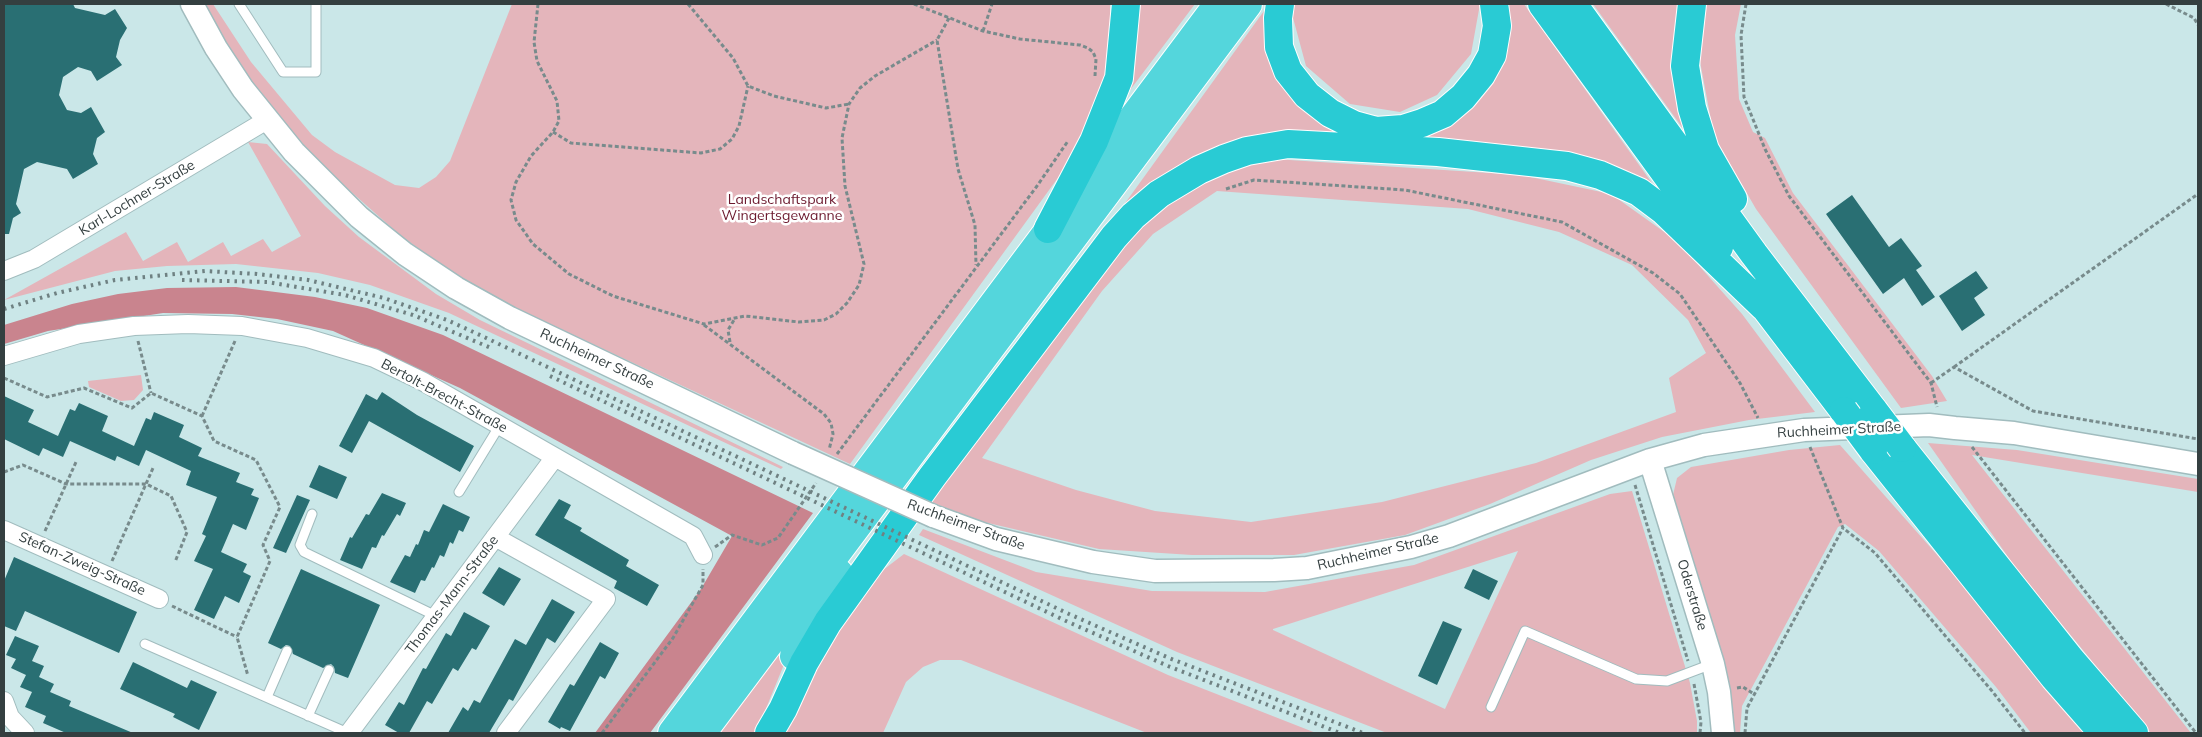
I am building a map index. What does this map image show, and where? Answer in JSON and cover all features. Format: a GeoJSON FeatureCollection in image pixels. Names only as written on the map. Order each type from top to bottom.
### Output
{"type":"FeatureCollection","features":[{"type":"Feature","properties":{"kind":"highway"},"geometry":{"type":"LineString","coordinates":[[1048,230],[1094,140],[1119,78],[1126,4]]}},
{"type":"Feature","properties":{"kind":"highway"},"geometry":{"type":"LineString","coordinates":[[672,733],[1218,4]]}},
{"type":"Feature","properties":{"kind":"highway"},"geometry":{"type":"LineString","coordinates":[[702,733],[1248,4]]}},
{"type":"Feature","properties":{"kind":"highway"},"geometry":{"type":"LineString","coordinates":[[1280,4],[1278,18],[1279,47],[1288,71],[1307,95],[1330,113],[1354,125],[1376,131],[1403,129],[1422,123],[1442,114],[1463,97],[1481,75],[1492,55],[1497,26],[1494,4]]}},
{"type":"Feature","properties":{"kind":"highway"},"geometry":{"type":"LineString","coordinates":[[1542,4],[1764,307],[1873,450],[2042,662],[2103,733]]}},
{"type":"Feature","properties":{"kind":"highway"},"geometry":{"type":"LineString","coordinates":[[1573,4],[1754,254],[1902,448],[2071,660],[2134,733]]}},
{"type":"Feature","properties":{"kind":"highway"},"geometry":{"type":"LineString","coordinates":[[1692,4],[1685,66],[1692,108],[1705,150],[1736,206],[1754,254]]}},
{"type":"Feature","properties":{"kind":"highway"},"geometry":{"type":"LineString","coordinates":[[768,733],[783,709],[804,663],[828,622],[938,470],[1083,277],[1133,216],[1175,183],[1207,166],[1247,151],[1288,144],[1438,152],[1567,166],[1600,175],[1639,192],[1662,210],[1764,307]]}},
{"type":"Feature","properties":{"kind":"highway"},"geometry":{"type":"LineString","coordinates":[[768,733],[772,713],[787,670],[841,570],[851,534]]}},
{"type":"Feature","properties":{"kind":"street","name":"Ruchheimer Straße"},"geometry":{"type":"LineString","coordinates":[[192,4],[222,56],[267,120],[323,183],[405,254],[456,288],[510,318],[793,453],[933,516],[1025,547],[1094,562],[1155,571],[1226,572],[1307,568],[1386,553],[1449,536],[1650,460],[1704,445],[1766,434],[1804,430],[1929,426],[1961,434],[2014,433],[2198,464]]}},
{"type":"Feature","properties":{"kind":"street","name":"Karl-Lochner-Straße"},"geometry":{"type":"LineString","coordinates":[[4,271],[34,259],[267,120]]}},
{"type":"Feature","properties":{"kind":"street","name":"Bertolt-Brecht-Straße"},"geometry":{"type":"LineString","coordinates":[[4,356],[79,334],[134,326],[188,324],[242,326],[307,338],[374,358],[422,381],[693,536],[702,554]]}},
{"type":"Feature","properties":{"kind":"street","name":"Thomas-Mann-Straße"},"geometry":{"type":"LineString","coordinates":[[348,733],[555,457]]}},
{"type":"Feature","properties":{"kind":"street","name":"Oderstraße"},"geometry":{"type":"LineString","coordinates":[[1650,460],[1713,664],[1723,717],[1723,733]]}},
{"type":"Feature","properties":{"kind":"street","name":"Stefan-Zweig-Straße"},"geometry":{"type":"LineString","coordinates":[[4,530],[159,599]]}},
{"type":"Feature","properties":{"kind":"street"},"geometry":{"type":"LineString","coordinates":[[495,537],[606,599],[506,733]]}},
{"type":"Feature","properties":{"kind":"street"},"geometry":{"type":"LineString","coordinates":[[4,701],[10,717],[25,733]]}},
{"type":"Feature","properties":{"kind":"lane"},"geometry":{"type":"LineString","coordinates":[[239,4],[284,72],[316,72],[316,4]]}},
{"type":"Feature","properties":{"kind":"lane"},"geometry":{"type":"LineString","coordinates":[[459,492],[500,426]]}},
{"type":"Feature","properties":{"kind":"lane"},"geometry":{"type":"LineString","coordinates":[[312,514],[300,545],[304,552],[436,616]]}},
{"type":"Feature","properties":{"kind":"lane"},"geometry":{"type":"LineString","coordinates":[[1491,706],[1524,631],[1636,679],[1667,681],[1713,664]]}},
{"type":"Feature","properties":{"kind":"lane"},"geometry":{"type":"LineString","coordinates":[[145,644],[348,733]]}},
{"type":"Feature","properties":{"kind":"lane"},"geometry":{"type":"LineString","coordinates":[[266,697],[287,651]]}},
{"type":"Feature","properties":{"kind":"lane"},"geometry":{"type":"LineString","coordinates":[[308,716],[329,670]]}},
{"type":"Feature","properties":{"kind":"path"},"geometry":{"type":"LineString","coordinates":[[538,4],[534,42],[536,61],[557,101],[559,121],[553,132],[531,156],[516,182],[511,200],[516,220],[533,244],[569,274],[613,296],[704,324],[730,342],[824,414],[832,424],[833,434],[829,447],[830,455]]}},
{"type":"Feature","properties":{"kind":"path"},"geometry":{"type":"LineString","coordinates":[[688,4],[733,58],[748,86],[774,96],[826,108],[849,104]]}},
{"type":"Feature","properties":{"kind":"path"},"geometry":{"type":"LineString","coordinates":[[914,4],[983,32],[1088,48],[1093,52],[1096,59],[1095,82]]}},
{"type":"Feature","properties":{"kind":"path"},"geometry":{"type":"LineString","coordinates":[[983,32],[992,4]]}},
{"type":"Feature","properties":{"kind":"path"},"geometry":{"type":"LineString","coordinates":[[1746,4],[1740,35],[1744,97],[1765,149],[1789,196],[1931,383],[1937,408],[1961,434],[2196,733]]}},
{"type":"Feature","properties":{"kind":"path"},"geometry":{"type":"LineString","coordinates":[[2166,4],[2194,18],[2198,25]]}},
{"type":"Feature","properties":{"kind":"path"},"geometry":{"type":"LineString","coordinates":[[704,324],[745,316],[799,322],[824,320],[836,314],[847,303],[859,285],[864,264],[845,186],[842,138],[849,104],[860,88],[875,76],[937,40],[948,18]]}},
{"type":"Feature","properties":{"kind":"path"},"geometry":{"type":"LineString","coordinates":[[937,40],[958,169],[975,225],[976,266]]}},
{"type":"Feature","properties":{"kind":"path"},"geometry":{"type":"LineString","coordinates":[[553,132],[571,144],[691,154],[720,149],[732,139],[739,126],[748,86]]}},
{"type":"Feature","properties":{"kind":"path"},"geometry":{"type":"LineString","coordinates":[[836,455],[1037,186],[1072,133]]}},
{"type":"Feature","properties":{"kind":"path"},"geometry":{"type":"LineString","coordinates":[[1226,188],[1254,180],[1405,190],[1562,222],[1653,273],[1680,294],[1740,383],[1766,434]]}},
{"type":"Feature","properties":{"kind":"path"},"geometry":{"type":"LineString","coordinates":[[1931,383],[2198,194]]}},
{"type":"Feature","properties":{"kind":"path"},"geometry":{"type":"LineString","coordinates":[[730,342],[728,330],[735,319]]}},
{"type":"Feature","properties":{"kind":"path"},"geometry":{"type":"LineString","coordinates":[[134,326],[151,393]]}},
{"type":"Feature","properties":{"kind":"path"},"geometry":{"type":"LineString","coordinates":[[202,416],[242,326]]}},
{"type":"Feature","properties":{"kind":"path"},"geometry":{"type":"LineString","coordinates":[[1954,367],[2033,411],[2198,439]]}},
{"type":"Feature","properties":{"kind":"path"},"geometry":{"type":"LineString","coordinates":[[4,378],[47,397],[84,388],[132,408],[151,393]]}},
{"type":"Feature","properties":{"kind":"path"},"geometry":{"type":"LineString","coordinates":[[151,393],[202,416],[214,441],[256,460],[280,507],[264,545],[270,561],[237,636],[253,692]]}},
{"type":"Feature","properties":{"kind":"path"},"geometry":{"type":"LineString","coordinates":[[1804,430],[1843,528],[1875,553],[1992,690],[2024,733]]}},
{"type":"Feature","properties":{"kind":"path"},"geometry":{"type":"LineString","coordinates":[[39,545],[76,462]]}},
{"type":"Feature","properties":{"kind":"path"},"geometry":{"type":"LineString","coordinates":[[4,472],[24,465],[66,484],[146,484],[171,496],[187,532],[175,562]]}},
{"type":"Feature","properties":{"kind":"path"},"geometry":{"type":"LineString","coordinates":[[106,576],[153,468]]}},
{"type":"Feature","properties":{"kind":"path"},"geometry":{"type":"LineString","coordinates":[[602,733],[673,638],[702,585],[702,554],[732,535],[762,544],[778,538],[820,478]]}},
{"type":"Feature","properties":{"kind":"path"},"geometry":{"type":"LineString","coordinates":[[1635,484],[1692,672],[1701,722],[1700,733]]}},
{"type":"Feature","properties":{"kind":"path"},"geometry":{"type":"LineString","coordinates":[[1745,733],[1747,708],[1843,528]]}},
{"type":"Feature","properties":{"kind":"path"},"geometry":{"type":"LineString","coordinates":[[159,599],[178,610],[237,636]]}},
{"type":"Feature","properties":{"kind":"green space","name":"Landschaftspark Wingertsgewanne"},"geometry":{"type":"Polygon","coordinates":[[[203,4],[213,4],[251,62],[312,135],[335,152],[395,185],[419,188],[436,177],[450,161],[512,4],[1110,4],[1110,44],[1104,84],[1088,128],[1060,175],[850,464],[511,306],[450,271],[401,236],[323,167],[271,109],[242,70],[203,4]]]}},
{"type":"Feature","properties":{"kind":"green space"},"geometry":{"type":"Polygon","coordinates":[[[1133,4],[1195,4],[1124,98],[1133,4]]]}},
{"type":"Feature","properties":{"kind":"green space"},"geometry":{"type":"Polygon","coordinates":[[[1269,4],[1269,38],[1344,128],[1459,111],[1505,4],[1524,4],[1657,190],[1311,134],[1110,224],[1269,4]]]}},
{"type":"Feature","properties":{"kind":"green space"},"geometry":{"type":"Polygon","coordinates":[[[1295,4],[1480,4],[1471,54],[1437,95],[1400,112],[1350,104],[1306,66],[1292,14],[1295,4]]]}},
{"type":"Feature","properties":{"kind":"green space"},"geometry":{"type":"Polygon","coordinates":[[[1593,4],[1681,4],[1697,148],[1593,4]]]}},
{"type":"Feature","properties":{"kind":"green space"},"geometry":{"type":"Polygon","coordinates":[[[1703,4],[1741,4],[1735,35],[1739,99],[1753,132],[1765,138],[1793,193],[1932,376],[1947,401],[1901,408],[1756,209],[1714,136],[1695,35],[1703,4]]]}},
{"type":"Feature","properties":{"kind":"green space"},"geometry":{"type":"Polygon","coordinates":[[[248,142],[267,144],[325,206],[359,237],[436,294],[480,320],[783,467],[781,469],[449,313],[370,285],[318,273],[236,264],[167,266],[115,271],[4,300],[126,232],[143,261],[177,242],[188,262],[223,242],[231,256],[263,239],[272,252],[301,236],[248,142]]]}},
{"type":"Feature","properties":{"kind":"green space"},"geometry":{"type":"Polygon","coordinates":[[[1274,159],[1521,175],[1611,194],[1677,241],[1742,314],[1815,412],[1749,420],[1662,437],[1591,460],[1490,504],[1405,535],[1294,555],[1192,555],[1099,549],[971,519],[927,500],[1122,243],[1154,209],[1236,165],[1274,159]],[[1217,191],[1153,234],[1102,291],[982,458],[1076,490],[1155,511],[1251,522],[1382,502],[1536,463],[1676,412],[1669,378],[1706,353],[1688,320],[1632,265],[1559,232],[1468,209],[1217,191]]]}},
{"type":"Feature","properties":{"kind":"green space"},"geometry":{"type":"Polygon","coordinates":[[[141,375],[143,390],[134,400],[121,401],[89,387],[88,381],[141,375]]]}},
{"type":"Feature","properties":{"kind":"green space"},"geometry":{"type":"Polygon","coordinates":[[[1928,443],[2017,450],[2198,479],[2198,492],[1972,455],[2191,733],[2151,733],[2018,571],[1928,443]]]}},
{"type":"Feature","properties":{"kind":"green space"},"geometry":{"type":"Polygon","coordinates":[[[1840,445],[1954,574],[2085,733],[2031,733],[1996,687],[1879,551],[1845,524],[1838,527],[1742,706],[1740,733],[1731,733],[1728,681],[1673,495],[1677,478],[1691,467],[1789,450],[1840,445]]]}},
{"type":"Feature","properties":{"kind":"green space"},"geometry":{"type":"Polygon","coordinates":[[[1632,491],[1690,683],[1697,721],[1697,733],[1387,733],[1177,652],[919,535],[923,529],[1036,572],[1152,591],[1265,592],[1414,565],[1610,494],[1632,491]],[[1518,551],[1273,629],[1273,630],[1445,709],[1518,551]]]}},
{"type":"Feature","properties":{"kind":"green space"},"geometry":{"type":"Polygon","coordinates":[[[904,554],[1168,675],[1316,733],[1147,733],[961,660],[940,660],[923,667],[906,682],[883,733],[786,733],[822,649],[870,580],[904,554]]]}},
{"type":"Feature","properties":{"kind":"green space"},"geometry":{"type":"Polygon","coordinates":[[[805,613],[756,733],[715,733],[805,613]]]}},
{"type":"Feature","properties":{"kind":"shaded area"},"geometry":{"type":"Polygon","coordinates":[[[236,287],[315,297],[367,308],[443,335],[813,513],[650,733],[595,733],[701,589],[732,536],[460,388],[333,331],[277,319],[232,314],[163,313],[48,331],[4,344],[4,325],[72,304],[118,294],[167,288],[236,287]]]}},
{"type":"Feature","properties":{"kind":"building"},"geometry":{"type":"Polygon","coordinates":[[[4,4],[73,4],[75,8],[105,15],[115,9],[127,28],[120,40],[116,57],[122,65],[97,81],[91,71],[78,67],[63,77],[59,95],[67,110],[81,113],[91,107],[105,132],[97,138],[93,154],[98,164],[73,179],[67,169],[37,162],[24,169],[16,204],[21,213],[13,218],[9,234],[4,234],[4,4]]]}},
{"type":"Feature","properties":{"kind":"building"},"geometry":{"type":"Polygon","coordinates":[[[1852,195],[1889,247],[1901,238],[1922,266],[1916,270],[1935,297],[1922,306],[1904,278],[1883,294],[1826,214],[1852,195]]]}},
{"type":"Feature","properties":{"kind":"building"},"geometry":{"type":"Polygon","coordinates":[[[1976,271],[1988,288],[1974,298],[1985,315],[1962,331],[1939,296],[1976,271]]]}},
{"type":"Feature","properties":{"kind":"building"},"geometry":{"type":"Polygon","coordinates":[[[382,392],[417,415],[474,446],[460,472],[369,421],[352,453],[339,446],[366,394],[377,400],[382,392]]]}},
{"type":"Feature","properties":{"kind":"building"},"geometry":{"type":"Polygon","coordinates":[[[4,396],[34,410],[28,422],[58,436],[70,409],[75,411],[79,403],[108,416],[102,431],[134,446],[146,418],[151,420],[154,412],[184,425],[179,437],[202,448],[198,456],[240,473],[236,482],[254,489],[251,495],[259,498],[246,530],[233,524],[221,552],[247,564],[243,572],[251,576],[239,603],[225,596],[214,619],[194,610],[213,569],[194,561],[206,536],[202,534],[217,497],[186,485],[191,471],[146,450],[139,466],[117,456],[115,461],[70,441],[63,457],[43,448],[39,456],[4,439],[4,396]]]}},
{"type":"Feature","properties":{"kind":"building"},"geometry":{"type":"Polygon","coordinates":[[[319,465],[347,477],[337,499],[309,487],[319,465]]]}},
{"type":"Feature","properties":{"kind":"building"},"geometry":{"type":"Polygon","coordinates":[[[382,493],[406,503],[400,516],[397,514],[384,536],[382,535],[376,548],[372,547],[362,569],[340,560],[350,537],[352,538],[366,514],[369,515],[382,493]]]}},
{"type":"Feature","properties":{"kind":"building"},"geometry":{"type":"Polygon","coordinates":[[[297,495],[310,500],[286,553],[273,548],[297,495]]]}},
{"type":"Feature","properties":{"kind":"building"},"geometry":{"type":"Polygon","coordinates":[[[559,499],[571,505],[564,518],[582,528],[580,531],[629,560],[626,566],[659,585],[647,606],[614,588],[617,581],[535,535],[559,499]]]}},
{"type":"Feature","properties":{"kind":"building"},"geometry":{"type":"Polygon","coordinates":[[[443,504],[470,517],[463,532],[459,530],[453,544],[450,542],[444,557],[440,555],[425,581],[421,580],[415,593],[390,582],[405,555],[410,557],[416,544],[418,545],[424,530],[429,532],[443,504]]]}},
{"type":"Feature","properties":{"kind":"building"},"geometry":{"type":"Polygon","coordinates":[[[14,557],[137,612],[119,653],[25,611],[16,631],[4,626],[4,581],[14,557]]]}},
{"type":"Feature","properties":{"kind":"building"},"geometry":{"type":"Polygon","coordinates":[[[499,567],[521,579],[504,606],[482,593],[499,567]]]}},
{"type":"Feature","properties":{"kind":"building"},"geometry":{"type":"Polygon","coordinates":[[[301,569],[380,605],[348,678],[335,673],[334,667],[331,664],[323,668],[293,654],[290,646],[286,645],[281,649],[268,643],[301,569]]]}},
{"type":"Feature","properties":{"kind":"building"},"geometry":{"type":"Polygon","coordinates":[[[1473,569],[1498,581],[1489,600],[1464,588],[1473,569]]]}},
{"type":"Feature","properties":{"kind":"building"},"geometry":{"type":"Polygon","coordinates":[[[552,599],[575,612],[555,643],[547,638],[513,701],[509,699],[489,733],[448,733],[463,707],[468,711],[474,700],[480,703],[515,639],[526,645],[552,599]]]}},
{"type":"Feature","properties":{"kind":"building"},"geometry":{"type":"Polygon","coordinates":[[[464,612],[490,626],[476,650],[472,648],[458,671],[453,668],[432,704],[427,701],[409,733],[399,733],[385,725],[399,702],[404,705],[423,668],[426,669],[446,633],[451,636],[464,612]]]}},
{"type":"Feature","properties":{"kind":"building"},"geometry":{"type":"Polygon","coordinates":[[[1443,621],[1462,629],[1437,685],[1418,676],[1443,621]]]}},
{"type":"Feature","properties":{"kind":"building"},"geometry":{"type":"Polygon","coordinates":[[[15,636],[39,646],[32,661],[44,666],[39,677],[54,684],[50,692],[71,701],[69,706],[133,733],[66,733],[43,723],[46,716],[25,707],[32,692],[20,687],[26,675],[11,668],[16,659],[6,655],[15,636]]]}},
{"type":"Feature","properties":{"kind":"building"},"geometry":{"type":"Polygon","coordinates":[[[600,642],[619,653],[605,679],[600,676],[570,731],[561,727],[560,729],[548,722],[570,684],[574,686],[600,642]]]}},
{"type":"Feature","properties":{"kind":"building"},"geometry":{"type":"Polygon","coordinates":[[[133,662],[187,688],[191,680],[217,692],[199,730],[173,717],[175,714],[120,689],[133,662]]]}},
{"type":"Feature","properties":{"kind":"railway"},"geometry":{"type":"LineString","coordinates":[[4,309],[57,293],[115,280],[205,271],[257,274],[308,280],[384,298],[447,320],[482,336],[1069,614],[1169,658],[1363,733]]}},
{"type":"Feature","properties":{"kind":"railway"},"geometry":{"type":"LineString","coordinates":[[182,280],[267,282],[345,295],[413,315],[491,348]]}},
{"type":"Feature","properties":{"kind":"railway"},"geometry":{"type":"LineString","coordinates":[[550,376],[1066,621],[1168,666],[1340,733]]}}]}
